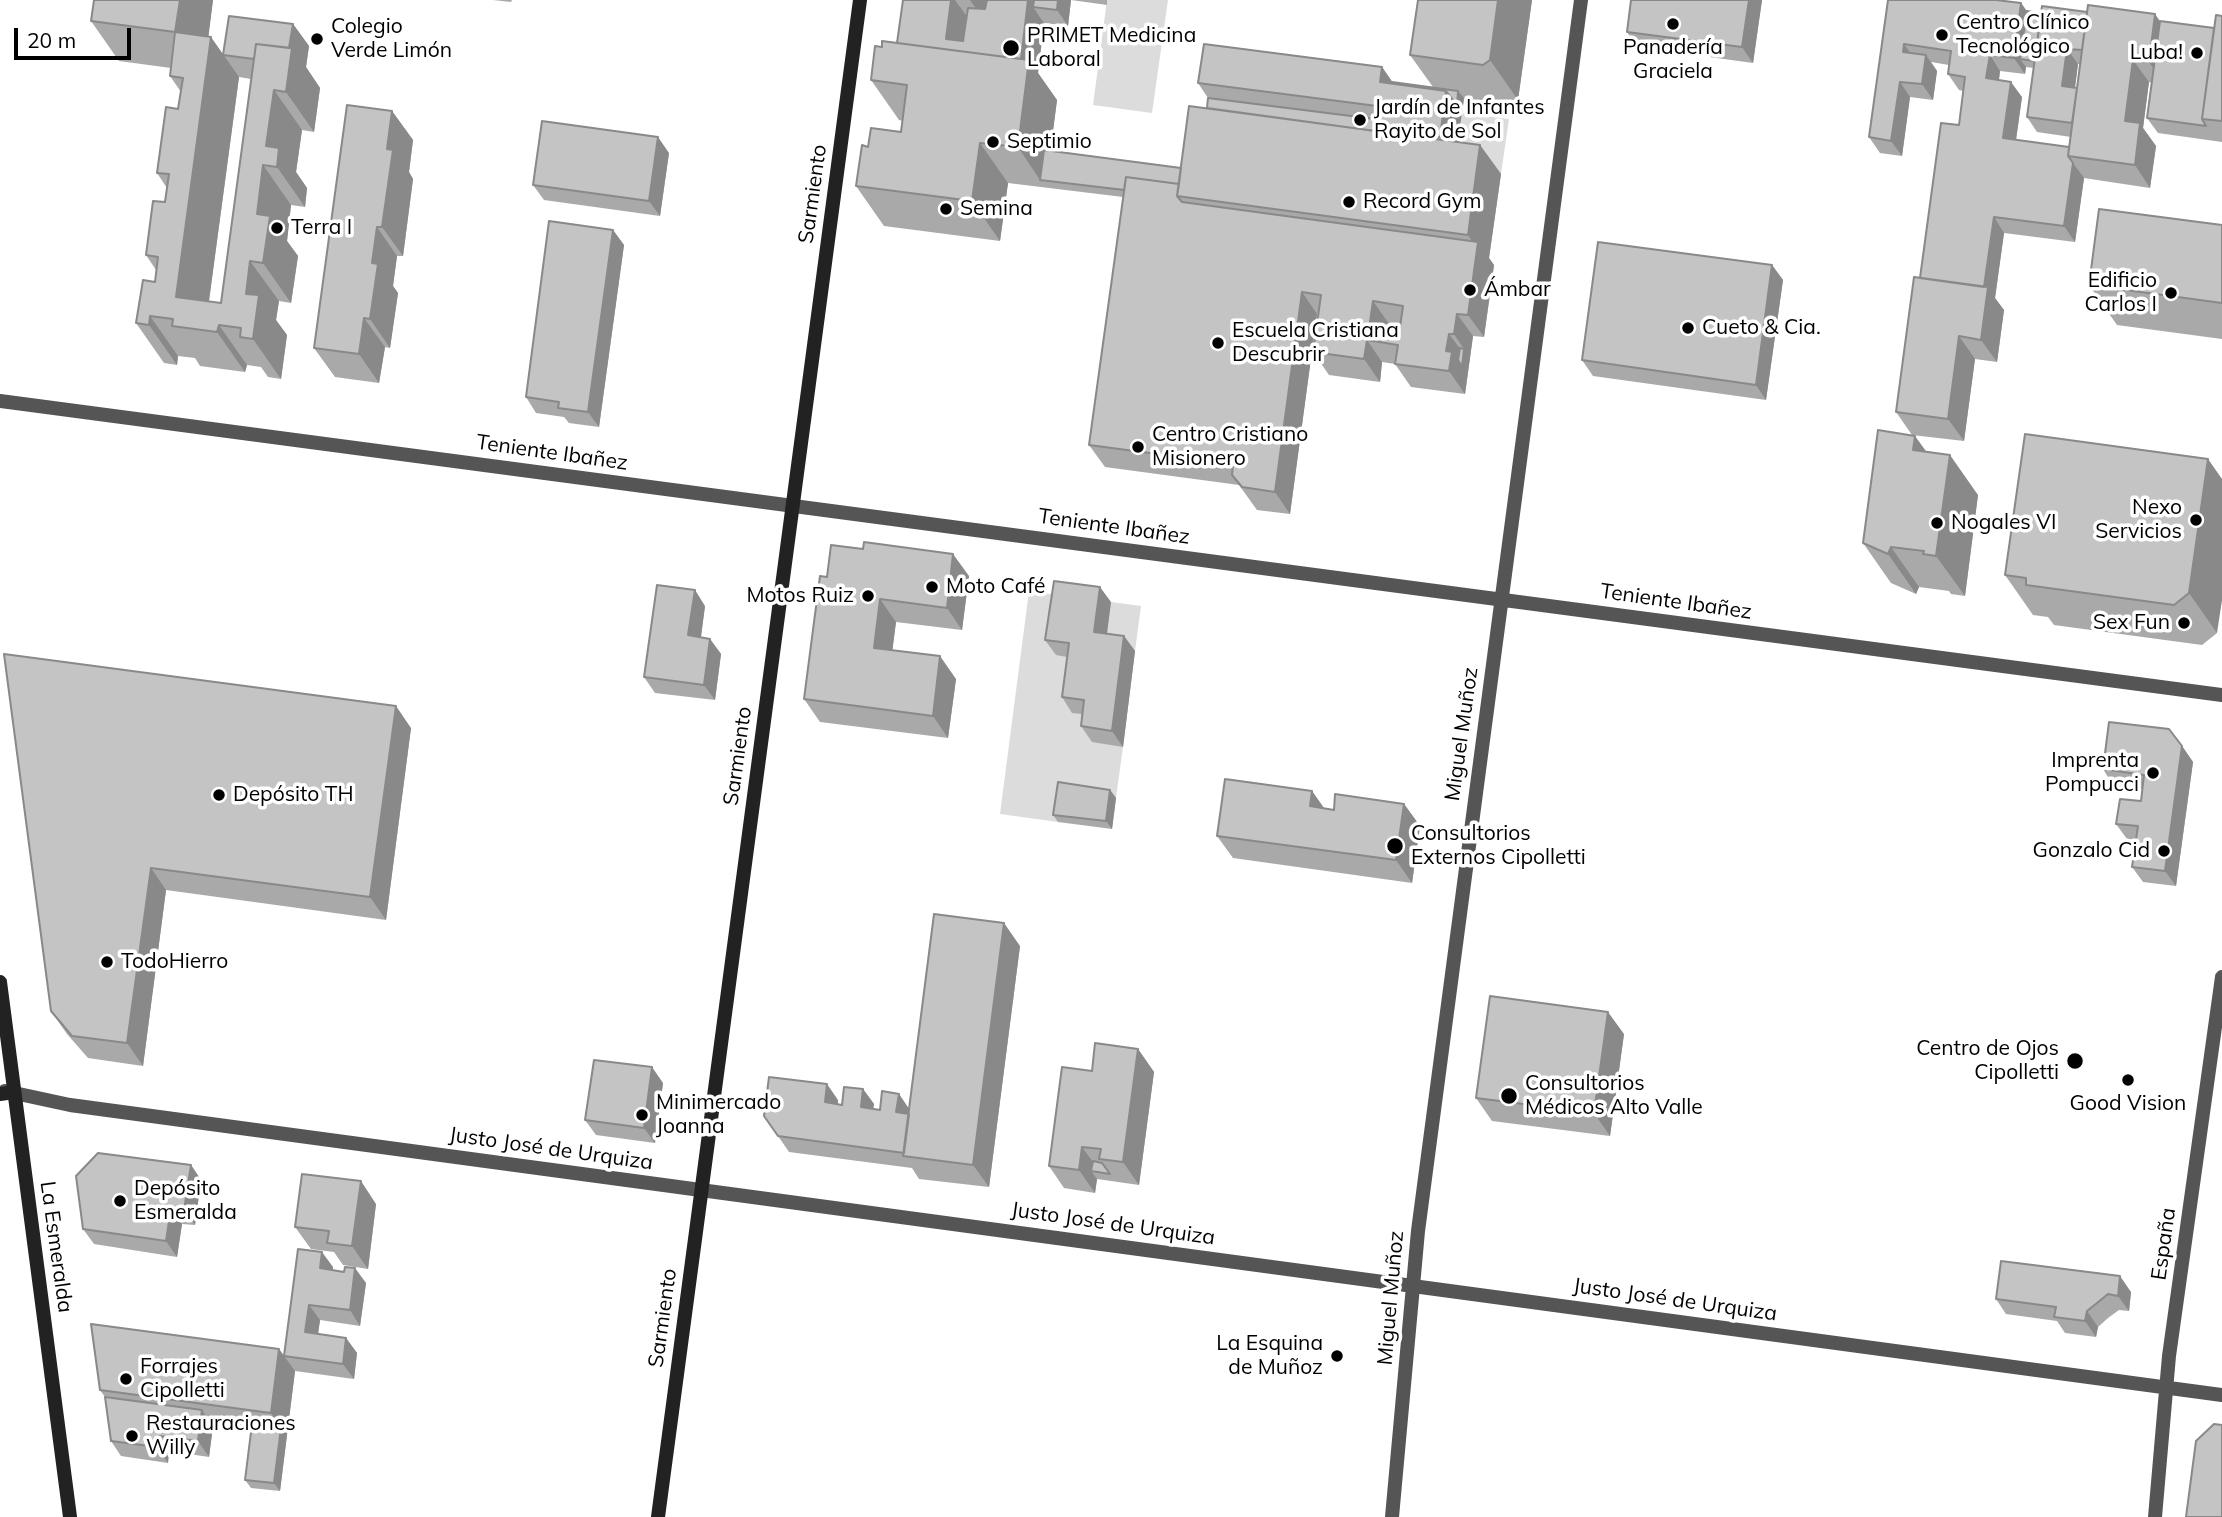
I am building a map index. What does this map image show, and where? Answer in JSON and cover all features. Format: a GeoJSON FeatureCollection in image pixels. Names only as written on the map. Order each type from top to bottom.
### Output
{"type":"FeatureCollection","features":[{"type":"Feature","properties":{"kind":"street","name":"Sarmiento"},"geometry":{"type":"LineString","coordinates":[[658,1517],[860,0]]}},
{"type":"Feature","properties":{"kind":"street","name":"Miguel Muñoz"},"geometry":{"type":"LineString","coordinates":[[1392,1517],[1422,1203],[1580,0]]}},
{"type":"Feature","properties":{"kind":"street","name":"Teniente Ibañez"},"geometry":{"type":"LineString","coordinates":[[0,401],[2222,695]]}},
{"type":"Feature","properties":{"kind":"street","name":"España"},"geometry":{"type":"LineString","coordinates":[[2155,1517],[2166,1387],[2222,977]]}},
{"type":"Feature","properties":{"kind":"street","name":"La Esmeralda"},"geometry":{"type":"LineString","coordinates":[[0,982],[5,1092],[70,1517]]}},
{"type":"Feature","properties":{"kind":"street","name":"Justo José de Urquiza"},"geometry":{"type":"LineString","coordinates":[[5,1092],[70,1105],[2222,1395]]}},
{"type":"Feature","properties":{"kind":"shaded area"},"geometry":{"type":"Polygon","coordinates":[[[1107,0],[1168,0],[1152,113],[1093,105],[1107,0]]]}},
{"type":"Feature","properties":{"kind":"shaded area"},"geometry":{"type":"Polygon","coordinates":[[[1462,113],[1509,119],[1501,174],[1454,168],[1462,113]]]}},
{"type":"Feature","properties":{"kind":"shaded area"},"geometry":{"type":"Polygon","coordinates":[[[1029,591],[1064,596],[1095,716],[1123,747],[1116,798],[1063,790],[1058,822],[1000,814],[1029,591]]]}},
{"type":"Feature","properties":{"kind":"shaded area"},"geometry":{"type":"Polygon","coordinates":[[[1111,602],[1141,606],[1135,651],[1105,648],[1111,602]]]}},
{"type":"Feature","properties":{"kind":"building"},"geometry":{"type":"Polygon","coordinates":[[[94,0],[180,0],[175,32],[91,21],[94,0]]]}},
{"type":"Feature","properties":{"kind":"building"},"geometry":{"type":"Polygon","coordinates":[[[903,0],[951,0],[946,39],[963,41],[968,8],[985,9],[987,0],[1028,0],[1021,59],[897,43],[903,0]]]}},
{"type":"Feature","properties":{"kind":"building"},"geometry":{"type":"Polygon","coordinates":[[[1034,0],[1058,0],[1057,10],[1033,7],[1034,0]]]}},
{"type":"Feature","properties":{"kind":"building"},"geometry":{"type":"Polygon","coordinates":[[[1418,0],[1498,0],[1490,60],[1483,65],[1410,55],[1418,0]]]}},
{"type":"Feature","properties":{"kind":"building"},"geometry":{"type":"Polygon","coordinates":[[[1631,0],[1749,0],[1742,47],[1627,32],[1631,0]]]}},
{"type":"Feature","properties":{"kind":"building"},"geometry":{"type":"Polygon","coordinates":[[[1888,0],[1996,0],[2021,3],[2014,58],[1990,55],[1986,78],[2011,82],[2003,138],[2069,147],[2068,156],[2073,163],[2064,226],[1994,217],[1984,287],[1920,278],[1941,123],[1959,125],[1965,77],[1948,74],[1951,51],[1904,44],[1903,52],[1926,55],[1922,84],[1900,82],[1891,141],[1869,137],[1888,0]]]}},
{"type":"Feature","properties":{"kind":"building"},"geometry":{"type":"Polygon","coordinates":[[[2088,5],[2155,14],[2149,62],[2133,60],[2125,121],[2140,123],[2135,165],[2068,156],[2088,5]]]}},
{"type":"Feature","properties":{"kind":"building"},"geometry":{"type":"Polygon","coordinates":[[[2042,6],[2087,12],[2082,50],[2067,49],[2062,86],[2077,88],[2072,123],[2027,117],[2042,6]]]}},
{"type":"Feature","properties":{"kind":"building"},"geometry":{"type":"Polygon","coordinates":[[[2027,11],[2041,13],[2035,61],[2020,59],[2027,11]]]}},
{"type":"Feature","properties":{"kind":"building"},"geometry":{"type":"Polygon","coordinates":[[[2216,15],[2222,16],[2222,121],[2202,119],[2216,15]]]}},
{"type":"Feature","properties":{"kind":"building"},"geometry":{"type":"Polygon","coordinates":[[[229,16],[293,24],[289,48],[256,44],[254,59],[223,55],[229,16]]]}},
{"type":"Feature","properties":{"kind":"building"},"geometry":{"type":"Polygon","coordinates":[[[2160,21],[2214,28],[2202,119],[2206,126],[2147,118],[2160,21]]]}},
{"type":"Feature","properties":{"kind":"building"},"geometry":{"type":"Polygon","coordinates":[[[175,32],[211,37],[176,297],[221,303],[256,44],[292,48],[286,92],[274,90],[266,146],[279,148],[277,167],[263,165],[257,214],[270,216],[263,263],[250,261],[246,294],[259,295],[253,339],[240,337],[241,328],[219,325],[217,332],[172,326],[173,319],[150,316],[149,325],[136,323],[143,280],[155,282],[158,257],[146,255],[153,201],[165,202],[169,174],[157,173],[166,107],[178,109],[183,78],[170,76],[175,32]]]}},
{"type":"Feature","properties":{"kind":"building"},"geometry":{"type":"Polygon","coordinates":[[[882,41],[1029,60],[1018,147],[980,143],[972,201],[856,186],[862,145],[868,147],[871,128],[901,132],[907,85],[871,80],[875,46],[882,47],[882,41]]]}},
{"type":"Feature","properties":{"kind":"building"},"geometry":{"type":"Polygon","coordinates":[[[1204,44],[1382,67],[1380,82],[1446,91],[1440,137],[1374,129],[1377,106],[1198,83],[1204,44]]]}},
{"type":"Feature","properties":{"kind":"building"},"geometry":{"type":"Polygon","coordinates":[[[1392,82],[1458,91],[1457,105],[1446,91],[1392,82]]]}},
{"type":"Feature","properties":{"kind":"building"},"geometry":{"type":"Polygon","coordinates":[[[1208,98],[1375,119],[1375,131],[1207,108],[1208,98]]]}},
{"type":"Feature","properties":{"kind":"building"},"geometry":{"type":"Polygon","coordinates":[[[347,105],[392,111],[387,149],[393,150],[382,227],[377,227],[372,263],[378,264],[370,319],[364,318],[359,354],[314,348],[347,105]]]}},
{"type":"Feature","properties":{"kind":"building","name":"Record Gym"},"geometry":{"type":"Polygon","coordinates":[[[1189,106],[1480,145],[1468,235],[1177,196],[1189,106]]]}},
{"type":"Feature","properties":{"kind":"building"},"geometry":{"type":"Polygon","coordinates":[[[542,121],[658,137],[649,201],[533,185],[542,121]]]}},
{"type":"Feature","properties":{"kind":"building"},"geometry":{"type":"Polygon","coordinates":[[[1044,150],[1181,168],[1179,184],[1126,177],[1124,190],[1040,180],[1044,150]]]}},
{"type":"Feature","properties":{"kind":"building","name":"Escuela Cristiana Descubrir"},"geometry":{"type":"Polygon","coordinates":[[[1126,177],[1179,184],[1177,196],[1182,202],[1478,242],[1468,315],[1457,314],[1454,334],[1449,334],[1446,351],[1452,352],[1449,371],[1395,364],[1398,345],[1367,340],[1364,359],[1313,352],[1321,295],[1302,292],[1275,492],[1242,487],[1232,475],[1233,464],[1089,445],[1126,177]],[[1373,301],[1370,322],[1400,327],[1403,306],[1373,301]]]}},
{"type":"Feature","properties":{"kind":"building"},"geometry":{"type":"Polygon","coordinates":[[[2099,209],[2222,225],[2222,303],[2089,285],[2099,209]]]}},
{"type":"Feature","properties":{"kind":"building"},"geometry":{"type":"Polygon","coordinates":[[[549,221],[613,230],[588,412],[558,408],[559,402],[526,397],[549,221]]]}},
{"type":"Feature","properties":{"kind":"building","name":"Cueto & Cia."},"geometry":{"type":"Polygon","coordinates":[[[1598,242],[1772,265],[1756,385],[1582,360],[1598,242]]]}},
{"type":"Feature","properties":{"kind":"building"},"geometry":{"type":"Polygon","coordinates":[[[1914,277],[1988,287],[1981,340],[1959,336],[1948,419],[1896,412],[1914,277]]]}},
{"type":"Feature","properties":{"kind":"building"},"geometry":{"type":"Polygon","coordinates":[[[1460,348],[1464,349],[1462,367],[1458,360],[1460,348]]]}},
{"type":"Feature","properties":{"kind":"building"},"geometry":{"type":"Polygon","coordinates":[[[1878,430],[1915,436],[1913,450],[1950,455],[1936,556],[1923,554],[1924,551],[1891,547],[1888,554],[1863,543],[1878,430]]]}},
{"type":"Feature","properties":{"kind":"building"},"geometry":{"type":"Polygon","coordinates":[[[2025,434],[2208,459],[2189,593],[2174,605],[2026,585],[2026,578],[2005,575],[2025,434]]]}},
{"type":"Feature","properties":{"kind":"building"},"geometry":{"type":"Polygon","coordinates":[[[864,542],[953,554],[947,608],[880,599],[874,648],[940,656],[933,716],[804,699],[820,576],[827,577],[831,545],[863,549],[864,542]]]}},
{"type":"Feature","properties":{"kind":"building"},"geometry":{"type":"Polygon","coordinates":[[[1054,581],[1100,587],[1094,632],[1124,636],[1112,731],[1081,726],[1084,700],[1062,697],[1069,643],[1045,640],[1054,581]]]}},
{"type":"Feature","properties":{"kind":"building"},"geometry":{"type":"Polygon","coordinates":[[[657,585],[695,590],[688,635],[710,639],[704,685],[644,677],[657,585]]]}},
{"type":"Feature","properties":{"kind":"building","name":"Depósito TH"},"geometry":{"type":"Polygon","coordinates":[[[4,654],[396,706],[370,897],[151,868],[127,1043],[72,1036],[51,1011],[4,654]]]}},
{"type":"Feature","properties":{"kind":"building"},"geometry":{"type":"Polygon","coordinates":[[[2109,722],[2169,729],[2182,746],[2165,871],[2132,867],[2138,826],[2116,824],[2120,799],[2141,801],[2144,775],[2103,769],[2109,722]]]}},
{"type":"Feature","properties":{"kind":"building"},"geometry":{"type":"Polygon","coordinates":[[[1225,779],[1312,791],[1310,806],[1334,810],[1335,794],[1404,804],[1396,860],[1217,836],[1225,779]]]}},
{"type":"Feature","properties":{"kind":"building"},"geometry":{"type":"Polygon","coordinates":[[[1058,782],[1110,790],[1106,821],[1053,815],[1058,782]]]}},
{"type":"Feature","properties":{"kind":"building"},"geometry":{"type":"Polygon","coordinates":[[[934,914],[1004,923],[973,1165],[903,1156],[934,914]]]}},
{"type":"Feature","properties":{"kind":"building"},"geometry":{"type":"Polygon","coordinates":[[[1490,996],[1608,1012],[1594,1113],[1476,1098],[1490,996]]]}},
{"type":"Feature","properties":{"kind":"building"},"geometry":{"type":"Polygon","coordinates":[[[1095,1043],[1138,1049],[1123,1162],[1099,1159],[1101,1149],[1082,1147],[1079,1170],[1049,1166],[1062,1067],[1092,1071],[1095,1043]]]}},
{"type":"Feature","properties":{"kind":"building"},"geometry":{"type":"Polygon","coordinates":[[[594,1060],[652,1067],[644,1128],[585,1120],[594,1060]]]}},
{"type":"Feature","properties":{"kind":"building"},"geometry":{"type":"Polygon","coordinates":[[[769,1077],[827,1084],[825,1102],[842,1105],[844,1087],[863,1089],[861,1107],[880,1110],[882,1091],[899,1094],[896,1112],[909,1114],[904,1153],[778,1136],[764,1116],[769,1077]]]}},
{"type":"Feature","properties":{"kind":"building"},"geometry":{"type":"Polygon","coordinates":[[[98,1153],[191,1165],[184,1210],[171,1208],[166,1241],[83,1229],[76,1176],[98,1153]]]}},
{"type":"Feature","properties":{"kind":"building"},"geometry":{"type":"Polygon","coordinates":[[[1093,1161],[1102,1163],[1110,1174],[1091,1171],[1093,1161]]]}},
{"type":"Feature","properties":{"kind":"building"},"geometry":{"type":"Polygon","coordinates":[[[302,1174],[361,1181],[352,1246],[327,1243],[329,1231],[295,1227],[302,1174]]]}},
{"type":"Feature","properties":{"kind":"building"},"geometry":{"type":"Polygon","coordinates":[[[298,1249],[322,1252],[320,1268],[344,1272],[345,1267],[355,1268],[350,1310],[309,1305],[305,1332],[346,1338],[343,1364],[284,1356],[298,1249]]]}},
{"type":"Feature","properties":{"kind":"building"},"geometry":{"type":"Polygon","coordinates":[[[2001,1261],[2120,1276],[2118,1296],[2108,1294],[2087,1311],[2085,1321],[2054,1317],[2056,1307],[1996,1299],[2001,1261]]]}},
{"type":"Feature","properties":{"kind":"building"},"geometry":{"type":"Polygon","coordinates":[[[91,1324],[279,1349],[271,1413],[100,1390],[91,1324]]]}},
{"type":"Feature","properties":{"kind":"building"},"geometry":{"type":"Polygon","coordinates":[[[105,1397],[202,1410],[198,1441],[159,1436],[157,1447],[111,1441],[105,1397]]]}},
{"type":"Feature","properties":{"kind":"building"},"geometry":{"type":"Polygon","coordinates":[[[252,1424],[281,1428],[274,1483],[245,1480],[252,1424]]]}},
{"type":"Feature","properties":{"kind":"building"},"geometry":{"type":"Polygon","coordinates":[[[2214,1424],[2222,1425],[2222,1517],[2186,1517],[2196,1441],[2214,1424]]]}},
{"type":"Feature","properties":{"kind":"place","name":"Panadería Graciela"},"geometry":{"type":"Point","coordinates":[1673,24]}},
{"type":"Feature","properties":{"kind":"place","name":"Centro Clínico Tecnológico"},"geometry":{"type":"Point","coordinates":[1942,35]}},
{"type":"Feature","properties":{"kind":"place","name":"Colegio Verde Limón"},"geometry":{"type":"Point","coordinates":[317,39]}},
{"type":"Feature","properties":{"kind":"place","name":"PRIMET Medicina Laboral"},"geometry":{"type":"Point","coordinates":[1011,48]}},
{"type":"Feature","properties":{"kind":"place","name":"Luba!"},"geometry":{"type":"Point","coordinates":[2197,53]}},
{"type":"Feature","properties":{"kind":"place","name":"Jardín de Infantes Rayito de Sol"},"geometry":{"type":"Point","coordinates":[1360,120]}},
{"type":"Feature","properties":{"kind":"place","name":"Septimio"},"geometry":{"type":"Point","coordinates":[993,142]}},
{"type":"Feature","properties":{"kind":"place","name":"Record Gym"},"geometry":{"type":"Point","coordinates":[1349,202]}},
{"type":"Feature","properties":{"kind":"place","name":"Semina"},"geometry":{"type":"Point","coordinates":[946,209]}},
{"type":"Feature","properties":{"kind":"place","name":"Terra I"},"geometry":{"type":"Point","coordinates":[277,228]}},
{"type":"Feature","properties":{"kind":"place","name":"Ámbar"},"geometry":{"type":"Point","coordinates":[1470,290]}},
{"type":"Feature","properties":{"kind":"place","name":"Edificio Carlos I"},"geometry":{"type":"Point","coordinates":[2171,293]}},
{"type":"Feature","properties":{"kind":"place","name":"Cueto & Cia."},"geometry":{"type":"Point","coordinates":[1688,328]}},
{"type":"Feature","properties":{"kind":"place","name":"Escuela Cristiana Descubrir"},"geometry":{"type":"Point","coordinates":[1218,343]}},
{"type":"Feature","properties":{"kind":"place","name":"Centro Cristiano Misionero"},"geometry":{"type":"Point","coordinates":[1138,447]}},
{"type":"Feature","properties":{"kind":"place","name":"Nexo Servicios"},"geometry":{"type":"Point","coordinates":[2196,520]}},
{"type":"Feature","properties":{"kind":"place","name":"Nogales VI"},"geometry":{"type":"Point","coordinates":[1937,523]}},
{"type":"Feature","properties":{"kind":"place","name":"Moto Café"},"geometry":{"type":"Point","coordinates":[932,587]}},
{"type":"Feature","properties":{"kind":"place","name":"Motos Ruiz"},"geometry":{"type":"Point","coordinates":[868,596]}},
{"type":"Feature","properties":{"kind":"place","name":"Sex Fun"},"geometry":{"type":"Point","coordinates":[2184,623]}},
{"type":"Feature","properties":{"kind":"place","name":"Imprenta Pompucci"},"geometry":{"type":"Point","coordinates":[2153,773]}},
{"type":"Feature","properties":{"kind":"place","name":"Depósito TH"},"geometry":{"type":"Point","coordinates":[219,795]}},
{"type":"Feature","properties":{"kind":"place","name":"Consultorios Externos Cipolletti"},"geometry":{"type":"Point","coordinates":[1395,846]}},
{"type":"Feature","properties":{"kind":"place","name":"Gonzalo Cid"},"geometry":{"type":"Point","coordinates":[2164,851]}},
{"type":"Feature","properties":{"kind":"place","name":"TodoHierro"},"geometry":{"type":"Point","coordinates":[107,962]}},
{"type":"Feature","properties":{"kind":"place","name":"Centro de Ojos Cipolletti"},"geometry":{"type":"Point","coordinates":[2075,1061]}},
{"type":"Feature","properties":{"kind":"place","name":"Good Vision"},"geometry":{"type":"Point","coordinates":[2128,1080]}},
{"type":"Feature","properties":{"kind":"place","name":"Consultorios Médicos Alto Valle"},"geometry":{"type":"Point","coordinates":[1509,1096]}},
{"type":"Feature","properties":{"kind":"place","name":"Minimercado Joanna"},"geometry":{"type":"Point","coordinates":[642,1115]}},
{"type":"Feature","properties":{"kind":"place","name":"Depósito Esmeralda"},"geometry":{"type":"Point","coordinates":[120,1201]}},
{"type":"Feature","properties":{"kind":"place","name":"La Esquina de Muñoz"},"geometry":{"type":"Point","coordinates":[1337,1356]}},
{"type":"Feature","properties":{"kind":"place","name":"Forrajes Cipolletti"},"geometry":{"type":"Point","coordinates":[126,1379]}},
{"type":"Feature","properties":{"kind":"place","name":"Restauraciones Willy"},"geometry":{"type":"Point","coordinates":[132,1436]}}]}
